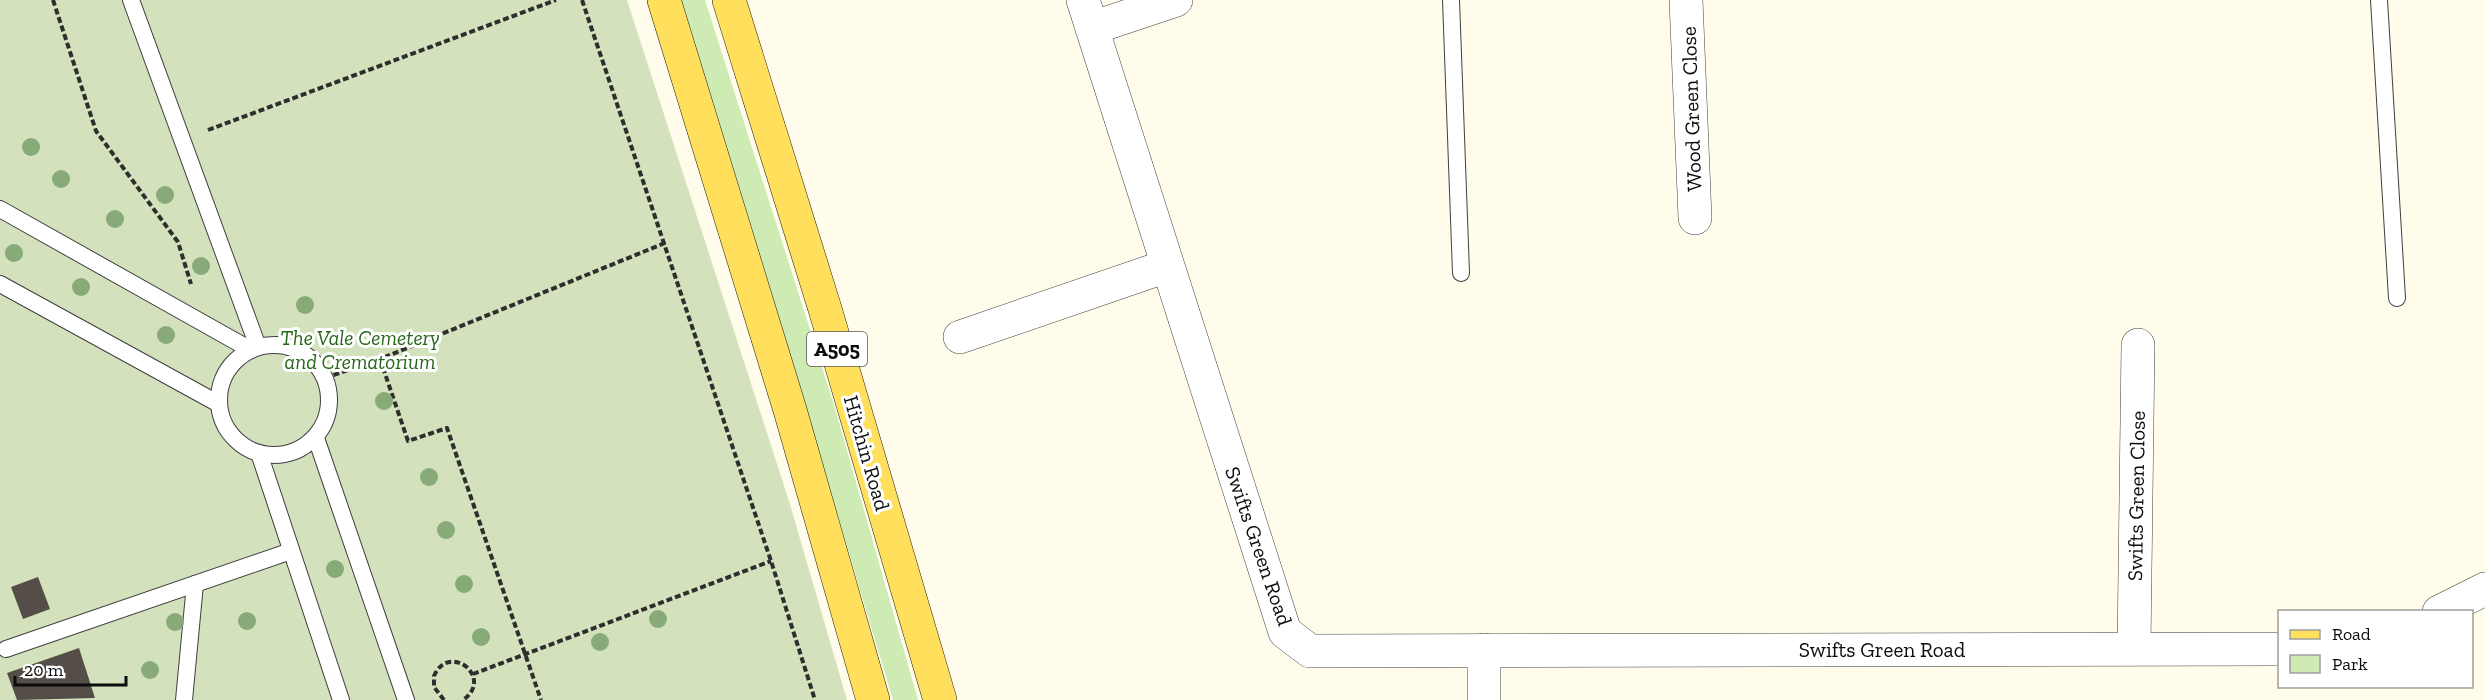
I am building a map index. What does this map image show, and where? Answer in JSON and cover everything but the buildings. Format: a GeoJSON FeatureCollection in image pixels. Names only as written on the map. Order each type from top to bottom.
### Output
{"type":"FeatureCollection","features":[{"type":"Feature","properties":{"kind":"main road","name":"A505"},"geometry":{"type":"LineString","coordinates":[[664,0],[790,410],[873,700]]}},
{"type":"Feature","properties":{"kind":"main road","name":"Hitchin Road"},"geometry":{"type":"LineString","coordinates":[[729,0],[825,309],[940,700]]}},
{"type":"Feature","properties":{"kind":"street"},"geometry":{"type":"LineString","coordinates":[[1087,14],[1176,0]]}},
{"type":"Feature","properties":{"kind":"street","name":"Wood Green Close"},"geometry":{"type":"LineString","coordinates":[[1686,0],[1695,218]]}},
{"type":"Feature","properties":{"kind":"street","name":"Swifts Green Road"},"geometry":{"type":"LineString","coordinates":[[1087,14],[1285,632],[1310,651],[2278,649]]}},
{"type":"Feature","properties":{"kind":"street"},"geometry":{"type":"LineString","coordinates":[[960,337],[1167,266]]}},
{"type":"Feature","properties":{"kind":"street","name":"Swifts Green Close"},"geometry":{"type":"LineString","coordinates":[[2134,648],[2138,345]]}},
{"type":"Feature","properties":{"kind":"street"},"geometry":{"type":"LineString","coordinates":[[2443,610],[2485,589]]}},
{"type":"Feature","properties":{"kind":"street"},"geometry":{"type":"LineString","coordinates":[[1484,650],[1484,700]]}},
{"type":"Feature","properties":{"kind":"lane"},"geometry":{"type":"LineString","coordinates":[[131,0],[254,349]]}},
{"type":"Feature","properties":{"kind":"lane"},"geometry":{"type":"LineString","coordinates":[[1451,0],[1461,273]]}},
{"type":"Feature","properties":{"kind":"lane"},"geometry":{"type":"LineString","coordinates":[[2379,0],[2397,298]]}},
{"type":"Feature","properties":{"kind":"lane"},"geometry":{"type":"LineString","coordinates":[[0,209],[202,323],[254,349]]}},
{"type":"Feature","properties":{"kind":"lane"},"geometry":{"type":"LineString","coordinates":[[0,284],[219,404]]}},
{"type":"Feature","properties":{"kind":"lane"},"geometry":{"type":"LineString","coordinates":[[274,344],[290,347],[304,353],[317,364],[325,378],[329,394],[329,409],[324,424],[316,438],[294,452],[277,456],[248,450],[231,435],[225,426],[219,404],[220,388],[226,372],[237,359],[254,349],[274,344]]}},
{"type":"Feature","properties":{"kind":"lane"},"geometry":{"type":"LineString","coordinates":[[316,438],[406,700]]}},
{"type":"Feature","properties":{"kind":"lane"},"geometry":{"type":"LineString","coordinates":[[259,453],[340,700]]}},
{"type":"Feature","properties":{"kind":"lane"},"geometry":{"type":"LineString","coordinates":[[6,649],[291,551]]}},
{"type":"Feature","properties":{"kind":"lane"},"geometry":{"type":"LineString","coordinates":[[184,700],[195,584]]}},
{"type":"Feature","properties":{"kind":"path"},"geometry":{"type":"LineString","coordinates":[[53,0],[96,131],[178,242],[202,323]]}},
{"type":"Feature","properties":{"kind":"path"},"geometry":{"type":"LineString","coordinates":[[182,140],[556,0]]}},
{"type":"Feature","properties":{"kind":"path"},"geometry":{"type":"LineString","coordinates":[[582,0],[771,561],[815,700]]}},
{"type":"Feature","properties":{"kind":"path"},"geometry":{"type":"LineString","coordinates":[[325,378],[380,359],[665,243]]}},
{"type":"Feature","properties":{"kind":"path"},"geometry":{"type":"LineString","coordinates":[[380,359],[408,441],[447,428],[542,700]]}},
{"type":"Feature","properties":{"kind":"path"},"geometry":{"type":"LineString","coordinates":[[472,674],[771,561]]}},
{"type":"Feature","properties":{"kind":"path"},"geometry":{"type":"LineString","coordinates":[[444,700],[434,687],[434,676],[440,667],[450,662],[461,663],[472,674],[474,680],[472,690],[463,700]]}},
{"type":"Feature","properties":{"kind":"green space","name":"The Vale Cemetery and Crematorium"},"geometry":{"type":"Polygon","coordinates":[[[0,0],[627,0],[789,501],[847,700],[0,700],[0,0]]]}},
{"type":"Feature","properties":{"kind":"green space"},"geometry":{"type":"Polygon","coordinates":[[[678,0],[705,0],[834,405],[918,700],[893,700],[807,412],[678,0]]]}}]}
